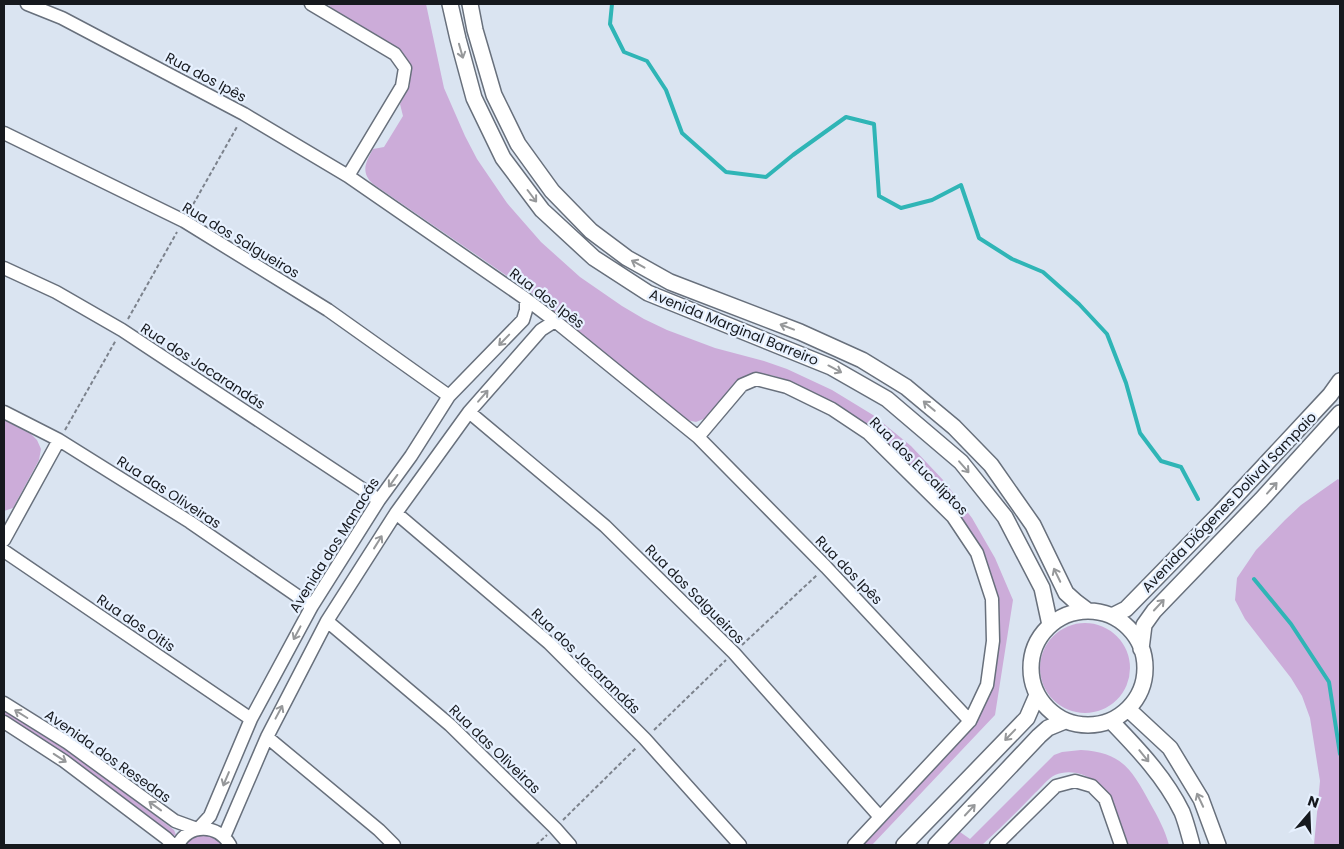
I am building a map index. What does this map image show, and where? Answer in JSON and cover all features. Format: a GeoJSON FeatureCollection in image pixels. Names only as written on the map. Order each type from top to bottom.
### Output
{"type":"FeatureCollection","features":[{"type":"Feature","properties":{"kind":"street","name":"Rua dos Ipês"},"geometry":{"type":"LineString","coordinates":[[27,4],[62,18],[244,114],[348,176],[555,321],[698,437],[826,567],[970,721]]}},
{"type":"Feature","properties":{"kind":"street"},"geometry":{"type":"LineString","coordinates":[[311,4],[395,54],[404,68],[402,86],[348,176]]}},
{"type":"Feature","properties":{"kind":"street","name":"Avenida Marginal Barreiro"},"geometry":{"type":"LineString","coordinates":[[450,4],[474,98],[503,158],[542,210],[594,258],[648,293],[831,366],[887,399],[961,462],[1005,517],[1042,588],[1050,625]]}},
{"type":"Feature","properties":{"kind":"street","name":"Avenida Marginal Barreiro"},"geometry":{"type":"LineString","coordinates":[[470,4],[475,30],[494,95],[518,144],[552,191],[591,231],[627,258],[670,282],[800,332],[862,360],[906,387],[954,427],[991,465],[1033,525],[1066,593],[1088,611]]}},
{"type":"Feature","properties":{"kind":"street","name":"Rua dos Salgueiros"},"geometry":{"type":"LineString","coordinates":[[4,133],[184,221],[328,310],[449,396]]}},
{"type":"Feature","properties":{"kind":"street","name":"Rua dos Jacarandás"},"geometry":{"type":"LineString","coordinates":[[4,268],[56,292],[122,330],[379,500]]}},
{"type":"Feature","properties":{"kind":"street","name":"Avenida dos Manacás"},"geometry":{"type":"LineString","coordinates":[[178,845],[184,836],[197,829],[210,816],[251,719],[312,606],[379,500],[411,456],[449,396],[523,320],[526,310],[526,299]]}},
{"type":"Feature","properties":{"kind":"street"},"geometry":{"type":"LineString","coordinates":[[227,841],[267,737],[327,621],[396,513],[469,412],[541,330],[555,321]]}},
{"type":"Feature","properties":{"kind":"street","name":"Rua dos Eucalíptos"},"geometry":{"type":"LineString","coordinates":[[698,437],[742,385],[756,379],[787,387],[832,408],[868,433],[953,517],[977,553],[992,600],[993,641],[987,685],[970,721],[854,845]]}},
{"type":"Feature","properties":{"kind":"street","name":"Avenida Diógenes Dolival Sampaio"},"geometry":{"type":"LineString","coordinates":[[1112,616],[1126,610],[1220,513],[1330,395],[1340,380]]}},
{"type":"Feature","properties":{"kind":"street","name":"Rua das Oliveiras"},"geometry":{"type":"LineString","coordinates":[[4,412],[59,440],[190,522],[312,606]]}},
{"type":"Feature","properties":{"kind":"street","name":"Rua dos Salgueiros"},"geometry":{"type":"LineString","coordinates":[[469,412],[605,526],[734,653],[880,817]]}},
{"type":"Feature","properties":{"kind":"street","name":"Avenida Diógenes Dolival Sampaio"},"geometry":{"type":"LineString","coordinates":[[1142,649],[1144,625],[1154,610],[1261,500],[1340,413]]}},
{"type":"Feature","properties":{"kind":"street"},"geometry":{"type":"LineString","coordinates":[[4,540],[59,440]]}},
{"type":"Feature","properties":{"kind":"street"},"geometry":{"type":"LineString","coordinates":[[411,456],[423,458],[429,467]]}},
{"type":"Feature","properties":{"kind":"street","name":"Rua dos Jacarandás"},"geometry":{"type":"LineString","coordinates":[[396,513],[549,642],[645,738],[740,845]]}},
{"type":"Feature","properties":{"kind":"street","name":"Rua dos Oitis"},"geometry":{"type":"LineString","coordinates":[[4,551],[251,719]]}},
{"type":"Feature","properties":{"kind":"street"},"geometry":{"type":"LineString","coordinates":[[345,555],[351,564],[362,568]]}},
{"type":"Feature","properties":{"kind":"street"},"geometry":{"type":"LineString","coordinates":[[1088,611],[1112,616],[1124,624],[1134,635],[1142,649],[1145,665],[1144,681],[1138,696],[1128,709],[1111,721],[1096,725],[1080,725],[1065,721],[1049,710],[1037,695],[1032,680],[1030,663],[1034,646],[1050,625],[1071,613],[1088,611]]}},
{"type":"Feature","properties":{"kind":"street","name":"Rua das Oliveiras"},"geometry":{"type":"LineString","coordinates":[[327,621],[450,725],[570,845]]}},
{"type":"Feature","properties":{"kind":"street"},"geometry":{"type":"LineString","coordinates":[[278,670],[286,669],[295,677],[296,681]]}},
{"type":"Feature","properties":{"kind":"street"},"geometry":{"type":"LineString","coordinates":[[904,845],[1027,718],[1037,695]]}},
{"type":"Feature","properties":{"kind":"street","name":"Avenida dos Resedas"},"geometry":{"type":"LineString","coordinates":[[4,703],[68,743],[176,821],[197,829],[217,832],[227,841]]}},
{"type":"Feature","properties":{"kind":"street"},"geometry":{"type":"LineString","coordinates":[[1128,709],[1170,748],[1201,799],[1218,845]]}},
{"type":"Feature","properties":{"kind":"street"},"geometry":{"type":"LineString","coordinates":[[936,845],[1039,736],[1048,728],[1065,721]]}},
{"type":"Feature","properties":{"kind":"street"},"geometry":{"type":"LineString","coordinates":[[1111,721],[1142,753],[1162,780],[1182,812],[1192,845]]}},
{"type":"Feature","properties":{"kind":"street"},"geometry":{"type":"LineString","coordinates":[[4,722],[64,761],[173,845]]}},
{"type":"Feature","properties":{"kind":"street"},"geometry":{"type":"LineString","coordinates":[[267,737],[379,830],[394,845]]}},
{"type":"Feature","properties":{"kind":"street"},"geometry":{"type":"LineString","coordinates":[[996,845],[1056,786],[1075,781],[1092,786],[1105,799],[1122,845]]}},
{"type":"Feature","properties":{"kind":"path"},"geometry":{"type":"LineString","coordinates":[[59,440],[244,114]]}},
{"type":"Feature","properties":{"kind":"path"},"geometry":{"type":"LineString","coordinates":[[536,845],[645,738],[826,567]]}},
{"type":"Feature","properties":{"kind":"shaded area"},"geometry":{"type":"Polygon","coordinates":[[[328,4],[426,4],[444,88],[465,136],[477,159],[507,203],[541,242],[580,277],[644,319],[715,348],[787,369],[832,390],[873,415],[911,446],[944,481],[972,518],[995,558],[1013,600],[995,715],[872,845],[859,845],[980,714],[988,696],[997,640],[980,551],[872,429],[834,403],[787,380],[771,375],[755,375],[706,418],[696,422],[687,420],[532,293],[373,184],[365,171],[366,163],[373,149],[384,147],[403,116],[400,104],[410,85],[410,71],[335,12],[328,4]]]}},
{"type":"Feature","properties":{"kind":"shaded area"},"geometry":{"type":"Polygon","coordinates":[[[4,420],[31,434],[37,440],[41,449],[39,460],[13,508],[4,511],[4,420]]]}},
{"type":"Feature","properties":{"kind":"shaded area"},"geometry":{"type":"Polygon","coordinates":[[[1338,479],[1340,481],[1340,845],[1314,845],[1320,781],[1310,718],[1302,696],[1291,678],[1245,619],[1235,600],[1237,578],[1256,550],[1301,505],[1338,479]]]}},
{"type":"Feature","properties":{"kind":"shaded area"},"geometry":{"type":"Polygon","coordinates":[[[1076,623],[1094,623],[1110,630],[1123,643],[1130,659],[1130,677],[1123,693],[1110,706],[1094,713],[1076,713],[1060,706],[1047,693],[1040,677],[1040,659],[1047,643],[1060,630],[1076,623]]]}},
{"type":"Feature","properties":{"kind":"shaded area"},"geometry":{"type":"Polygon","coordinates":[[[4,708],[112,783],[174,830],[176,835],[173,836],[4,716],[4,708]]]}},
{"type":"Feature","properties":{"kind":"shaded area"},"geometry":{"type":"Polygon","coordinates":[[[1081,750],[1107,754],[1131,772],[1144,791],[1169,845],[1128,845],[1112,798],[1094,781],[1072,772],[1055,775],[1050,778],[982,845],[946,845],[960,832],[970,839],[1054,755],[1081,750]]]}},
{"type":"Feature","properties":{"kind":"shaded area"},"geometry":{"type":"Polygon","coordinates":[[[200,835],[213,837],[223,845],[185,845],[194,837],[200,835]]]}},
{"type":"Feature","properties":{"kind":"waterway"},"geometry":{"type":"LineString","coordinates":[[612,4],[610,24],[624,52],[647,61],[666,90],[682,133],[726,172],[766,177],[846,117],[874,124],[879,196],[901,208],[932,200],[961,185],[979,238],[1012,259],[1043,272],[1079,304],[1107,334],[1126,383],[1140,433],[1161,461],[1181,467],[1198,499]]}},
{"type":"Feature","properties":{"kind":"waterway"},"geometry":{"type":"LineString","coordinates":[[1254,579],[1291,624],[1329,682],[1340,754]]}}]}
